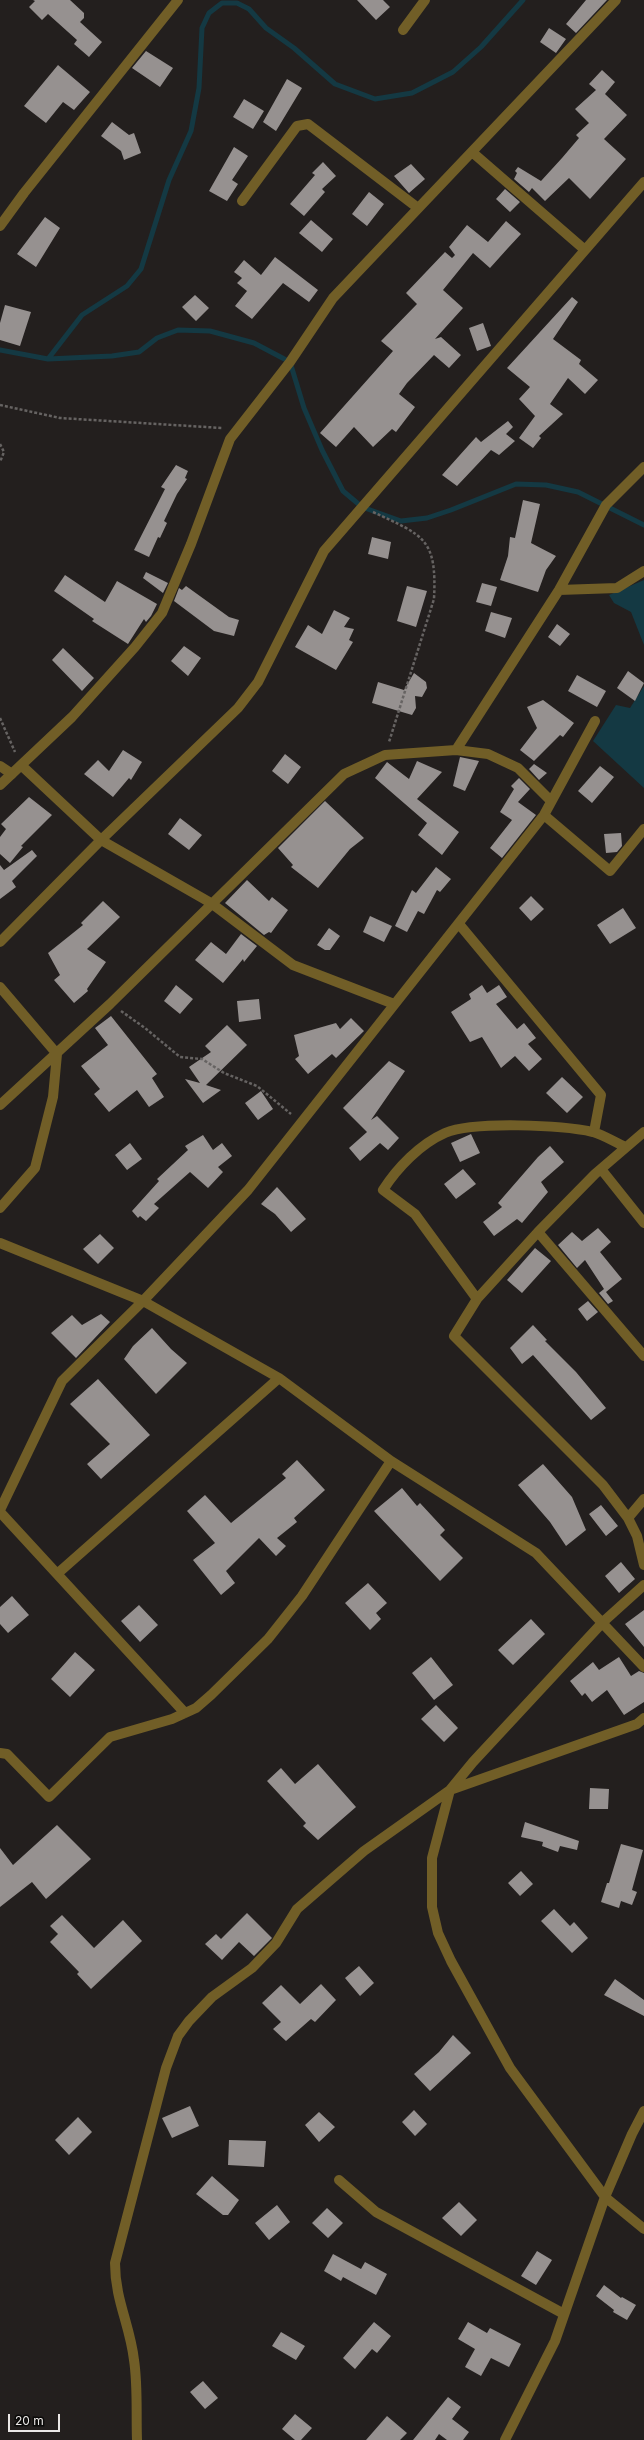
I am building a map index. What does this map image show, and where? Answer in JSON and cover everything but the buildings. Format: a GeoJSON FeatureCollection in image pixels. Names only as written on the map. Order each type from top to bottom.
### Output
{"type":"FeatureCollection","features":[{"type":"Feature","properties":{"kind":"street"},"geometry":{"type":"LineString","coordinates":[[0,226],[24,193],[178,0]]}},
{"type":"Feature","properties":{"kind":"street"},"geometry":{"type":"LineString","coordinates":[[403,30],[425,0]]}},
{"type":"Feature","properties":{"kind":"street"},"geometry":{"type":"LineString","coordinates":[[0,785],[72,717],[135,647],[162,613],[191,544],[230,439],[290,362],[333,298],[616,0]]}},
{"type":"Feature","properties":{"kind":"street"},"geometry":{"type":"LineString","coordinates":[[242,201],[297,126],[308,124],[418,208]]}},
{"type":"Feature","properties":{"kind":"street"},"geometry":{"type":"LineString","coordinates":[[472,152],[586,250]]}},
{"type":"Feature","properties":{"kind":"street"},"geometry":{"type":"LineString","coordinates":[[0,942],[101,840],[238,708],[258,682],[324,551],[644,182]]}},
{"type":"Feature","properties":{"kind":"street"},"geometry":{"type":"LineString","coordinates":[[456,750],[559,590],[606,505],[644,467]]}},
{"type":"Feature","properties":{"kind":"street"},"geometry":{"type":"LineString","coordinates":[[559,590],[617,588],[644,571]]}},
{"type":"Feature","properties":{"kind":"street"},"geometry":{"type":"LineString","coordinates":[[185,1712],[0,1511],[62,1382],[143,1301],[248,1190],[300,1122],[459,924],[544,815],[595,720]]}},
{"type":"Feature","properties":{"kind":"street"},"geometry":{"type":"LineString","coordinates":[[0,1105],[110,1004],[211,903],[344,774],[385,755],[456,750],[488,754],[518,768],[551,802]]}},
{"type":"Feature","properties":{"kind":"street"},"geometry":{"type":"LineString","coordinates":[[21,765],[101,840],[211,903],[293,965],[394,1004]]}},
{"type":"Feature","properties":{"kind":"street"},"geometry":{"type":"LineString","coordinates":[[0,766],[12,774]]}},
{"type":"Feature","properties":{"kind":"street"},"geometry":{"type":"LineString","coordinates":[[544,815],[610,871],[644,829]]}},
{"type":"Feature","properties":{"kind":"street"},"geometry":{"type":"LineString","coordinates":[[459,924],[601,1095],[594,1132]]}},
{"type":"Feature","properties":{"kind":"street"},"geometry":{"type":"LineString","coordinates":[[0,987],[57,1054],[53,1097],[35,1168],[0,1208]]}},
{"type":"Feature","properties":{"kind":"street"},"geometry":{"type":"LineString","coordinates":[[477,1299],[415,1214],[383,1190],[393,1175],[430,1141],[446,1133],[482,1126],[538,1127],[594,1132],[626,1147]]}},
{"type":"Feature","properties":{"kind":"street"},"geometry":{"type":"LineString","coordinates":[[644,1132],[601,1169],[538,1232],[477,1299],[454,1336],[603,1486],[628,1518],[636,1536],[644,1565]]}},
{"type":"Feature","properties":{"kind":"street"},"geometry":{"type":"LineString","coordinates":[[601,1169],[644,1223]]}},
{"type":"Feature","properties":{"kind":"street"},"geometry":{"type":"LineString","coordinates":[[538,1232],[644,1356]]}},
{"type":"Feature","properties":{"kind":"street"},"geometry":{"type":"LineString","coordinates":[[0,1243],[143,1301],[279,1378],[391,1461],[536,1553],[644,1667]]}},
{"type":"Feature","properties":{"kind":"street"},"geometry":{"type":"LineString","coordinates":[[57,1574],[279,1378]]}},
{"type":"Feature","properties":{"kind":"street"},"geometry":{"type":"LineString","coordinates":[[0,1753],[7,1754],[49,1797],[110,1737],[143,1728],[196,1708],[268,1639],[302,1596],[391,1461]]}},
{"type":"Feature","properties":{"kind":"street"},"geometry":{"type":"LineString","coordinates":[[628,1518],[644,1499]]}},
{"type":"Feature","properties":{"kind":"street"},"geometry":{"type":"LineString","coordinates":[[137,2440],[134,2360],[119,2302],[115,2263],[166,2068],[178,2036],[189,2021],[212,1997],[257,1963],[276,1943],[297,1909],[335,1874],[364,1851],[450,1790],[603,1622],[644,1585]]}},
{"type":"Feature","properties":{"kind":"street"},"geometry":{"type":"LineString","coordinates":[[450,1790],[637,1724],[644,1718]]}},
{"type":"Feature","properties":{"kind":"street"},"geometry":{"type":"LineString","coordinates":[[450,1790],[432,1858],[432,1907],[438,1933],[450,1961],[510,2068],[605,2197],[644,2229]]}},
{"type":"Feature","properties":{"kind":"street"},"geometry":{"type":"LineString","coordinates":[[505,2440],[554,2341],[605,2197],[644,2111]]}},
{"type":"Feature","properties":{"kind":"street"},"geometry":{"type":"LineString","coordinates":[[339,2180],[376,2212],[564,2314]]}},
{"type":"Feature","properties":{"kind":"path"},"geometry":{"type":"LineString","coordinates":[[0,405],[60,418],[238,429]]}},
{"type":"Feature","properties":{"kind":"path"},"geometry":{"type":"LineString","coordinates":[[0,444],[4,452],[0,462]]}},
{"type":"Feature","properties":{"kind":"path"},"geometry":{"type":"LineString","coordinates":[[362,507],[414,531],[427,544],[433,566],[434,599],[385,755]]}},
{"type":"Feature","properties":{"kind":"path"},"geometry":{"type":"LineString","coordinates":[[0,718],[21,765]]}},
{"type":"Feature","properties":{"kind":"path"},"geometry":{"type":"LineString","coordinates":[[110,1004],[145,1028],[180,1057],[202,1059],[224,1073],[257,1086],[300,1122]]}},
{"type":"Feature","properties":{"kind":"water"},"geometry":{"type":"Polygon","coordinates":[[[644,580],[644,645],[631,612],[614,603],[609,595],[644,580]]]}},
{"type":"Feature","properties":{"kind":"water"},"geometry":{"type":"Polygon","coordinates":[[[644,686],[644,788],[593,741],[616,705],[630,708],[644,686]]]}},
{"type":"Feature","properties":{"kind":"waterway"},"geometry":{"type":"LineString","coordinates":[[0,350],[48,359],[82,315],[127,286],[141,269],[169,180],[191,131],[199,88],[202,28],[209,13],[222,3],[237,3],[249,9],[266,28],[294,48],[335,84],[375,99],[412,93],[453,72],[481,47],[523,0]]}},
{"type":"Feature","properties":{"kind":"waterway"},"geometry":{"type":"LineString","coordinates":[[48,359],[112,356],[139,352],[157,338],[178,330],[210,331],[254,343],[290,362],[304,408],[322,450],[343,491],[362,507],[401,521],[427,518],[516,484],[546,485],[578,492],[644,525]]}}]}
